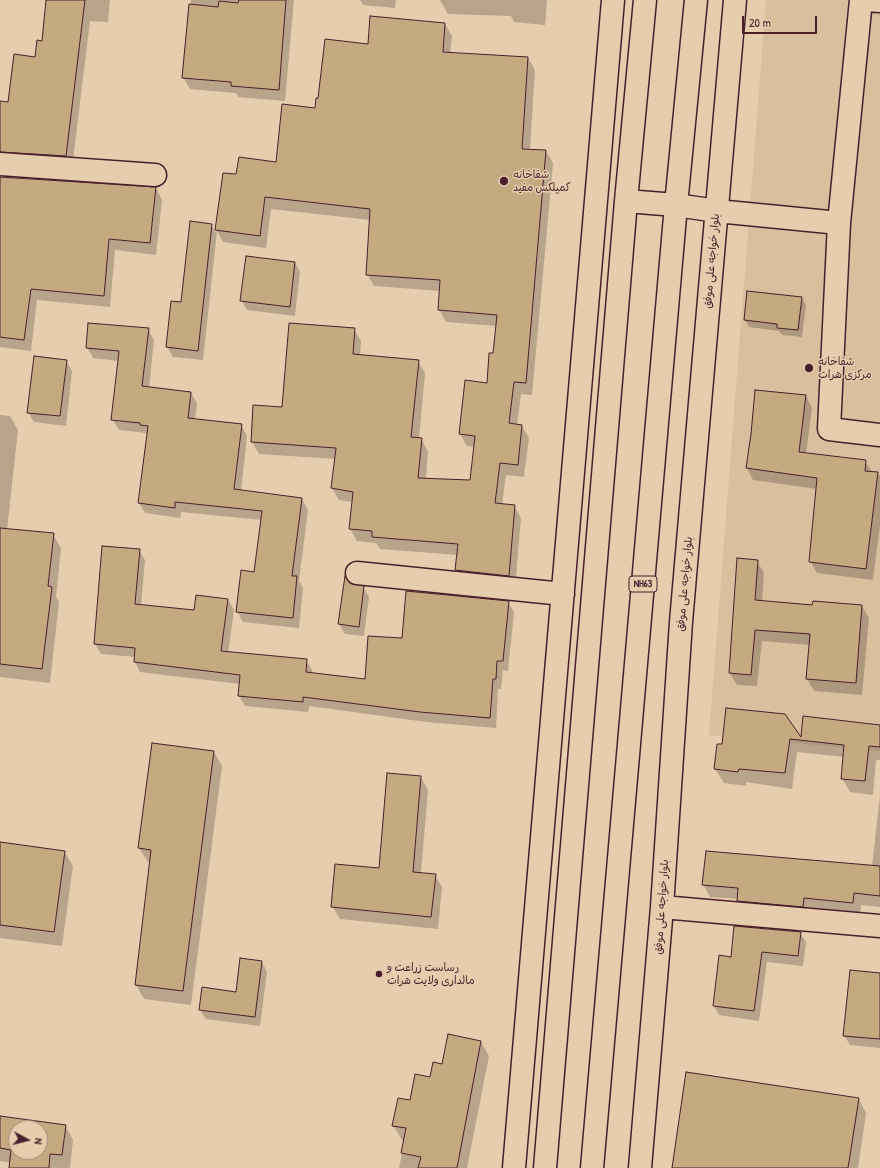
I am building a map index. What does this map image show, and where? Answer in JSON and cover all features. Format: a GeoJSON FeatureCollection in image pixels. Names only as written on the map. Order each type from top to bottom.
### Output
{"type":"FeatureCollection","features":[{"type":"Feature","properties":{"kind":"main road"},"geometry":{"type":"LineString","coordinates":[[514,1168],[613,0]]}},
{"type":"Feature","properties":{"kind":"main road"},"geometry":{"type":"LineString","coordinates":[[545,1168],[626,200],[645,0]]}},
{"type":"Feature","properties":{"kind":"main road","name":"NH63"},"geometry":{"type":"LineString","coordinates":[[592,1168],[676,204],[696,0]]}},
{"type":"Feature","properties":{"kind":"main road","name":"بلوار خواجه علی موفق"},"geometry":{"type":"LineString","coordinates":[[640,1168],[662,907],[681,622],[736,0]]}},
{"type":"Feature","properties":{"kind":"main road"},"geometry":{"type":"LineString","coordinates":[[860,0],[839,223],[829,429],[880,435]]}},
{"type":"Feature","properties":{"kind":"main road"},"geometry":{"type":"LineString","coordinates":[[865,0],[880,1]]}},
{"type":"Feature","properties":{"kind":"main road"},"geometry":{"type":"LineString","coordinates":[[0,164],[156,175]]}},
{"type":"Feature","properties":{"kind":"main road"},"geometry":{"type":"LineString","coordinates":[[626,200],[676,204],[717,211],[839,223]]}},
{"type":"Feature","properties":{"kind":"main road"},"geometry":{"type":"LineString","coordinates":[[357,573],[563,594]]}},
{"type":"Feature","properties":{"kind":"main road"},"geometry":{"type":"LineString","coordinates":[[662,907],[880,926]]}},
{"type":"Feature","properties":{"kind":"shaded area","name":"شفاخانه مرکزی هرات"},"geometry":{"type":"Polygon","coordinates":[[[766,0],[880,0],[880,751],[709,735],[766,0]]]}},
{"type":"Feature","properties":{"kind":"building"},"geometry":{"type":"Polygon","coordinates":[[[46,0],[85,0],[66,156],[0,152],[0,101],[8,102],[14,54],[35,57],[37,40],[42,41],[46,0]]]}},
{"type":"Feature","properties":{"kind":"building"},"geometry":{"type":"Polygon","coordinates":[[[239,0],[286,0],[279,90],[231,86],[231,82],[182,78],[189,4],[218,7],[219,1],[238,3],[239,0]]]}},
{"type":"Feature","properties":{"kind":"building"},"geometry":{"type":"Polygon","coordinates":[[[370,16],[445,23],[443,52],[528,57],[522,149],[546,150],[526,383],[514,382],[509,423],[522,425],[518,465],[500,463],[495,503],[515,505],[509,576],[455,570],[458,544],[372,537],[372,531],[349,529],[353,492],[331,488],[336,448],[251,442],[253,405],[282,407],[289,323],[355,328],[353,354],[419,360],[411,437],[422,438],[418,478],[470,480],[475,436],[459,434],[465,380],[487,383],[489,353],[493,353],[497,315],[438,310],[440,280],[366,275],[370,209],[265,197],[260,236],[215,230],[223,173],[236,174],[239,157],[276,162],[282,104],[315,108],[316,98],[318,98],[325,39],[368,44],[370,16]]]}},
{"type":"Feature","properties":{"kind":"building"},"geometry":{"type":"Polygon","coordinates":[[[0,177],[156,187],[150,243],[109,239],[104,296],[31,289],[24,340],[0,337],[0,177]]]}},
{"type":"Feature","properties":{"kind":"building"},"geometry":{"type":"Polygon","coordinates":[[[190,221],[212,224],[198,351],[166,347],[171,301],[181,302],[190,221]]]}},
{"type":"Feature","properties":{"kind":"building"},"geometry":{"type":"Polygon","coordinates":[[[246,256],[295,262],[290,307],[240,301],[246,256]]]}},
{"type":"Feature","properties":{"kind":"building"},"geometry":{"type":"Polygon","coordinates":[[[747,291],[802,297],[798,330],[777,328],[777,324],[744,320],[747,291]]]}},
{"type":"Feature","properties":{"kind":"building"},"geometry":{"type":"Polygon","coordinates":[[[88,323],[149,328],[142,386],[191,392],[188,418],[242,424],[234,489],[302,498],[292,576],[297,576],[293,618],[236,612],[241,570],[254,572],[262,511],[175,502],[175,508],[138,503],[148,426],[140,425],[140,423],[111,420],[119,351],[86,348],[88,323]]]}},
{"type":"Feature","properties":{"kind":"building"},"geometry":{"type":"Polygon","coordinates":[[[34,356],[67,360],[60,416],[27,413],[34,356]]]}},
{"type":"Feature","properties":{"kind":"building"},"geometry":{"type":"Polygon","coordinates":[[[755,390],[806,395],[799,452],[866,460],[865,471],[878,472],[866,569],[809,562],[817,478],[746,468],[755,390]]]}},
{"type":"Feature","properties":{"kind":"building"},"geometry":{"type":"Polygon","coordinates":[[[0,528],[54,533],[48,586],[52,587],[42,669],[0,664],[0,528]]]}},
{"type":"Feature","properties":{"kind":"building"},"geometry":{"type":"Polygon","coordinates":[[[102,546],[140,549],[135,604],[194,610],[196,595],[228,599],[221,651],[307,659],[306,672],[365,679],[368,636],[402,638],[406,591],[509,601],[503,661],[497,661],[496,679],[493,679],[490,718],[420,712],[303,697],[303,702],[238,696],[240,675],[134,662],[135,648],[94,644],[102,546]]]}},
{"type":"Feature","properties":{"kind":"building"},"geometry":{"type":"Polygon","coordinates":[[[737,558],[758,560],[755,600],[812,605],[813,601],[862,605],[856,683],[806,679],[810,634],[755,630],[751,675],[729,673],[737,558]]]}},
{"type":"Feature","properties":{"kind":"building"},"geometry":{"type":"Polygon","coordinates":[[[345,576],[350,583],[364,586],[359,627],[338,624],[345,576]]]}},
{"type":"Feature","properties":{"kind":"building"},"geometry":{"type":"Polygon","coordinates":[[[726,708],[785,714],[801,737],[803,716],[880,725],[880,747],[869,746],[865,781],[841,779],[844,745],[790,739],[785,773],[739,769],[738,772],[714,769],[717,744],[722,744],[726,708]]]}},
{"type":"Feature","properties":{"kind":"building"},"geometry":{"type":"Polygon","coordinates":[[[152,743],[214,751],[183,991],[135,985],[151,850],[138,848],[152,743]]]}},
{"type":"Feature","properties":{"kind":"building"},"geometry":{"type":"Polygon","coordinates":[[[387,773],[421,776],[413,872],[436,874],[431,917],[331,907],[335,864],[379,868],[387,773]]]}},
{"type":"Feature","properties":{"kind":"building"},"geometry":{"type":"Polygon","coordinates":[[[0,842],[65,851],[54,932],[0,925],[0,842]]]}},
{"type":"Feature","properties":{"kind":"building"},"geometry":{"type":"Polygon","coordinates":[[[706,851],[880,866],[880,896],[854,893],[853,903],[804,898],[803,907],[737,901],[738,888],[702,885],[706,851]]]}},
{"type":"Feature","properties":{"kind":"building"},"geometry":{"type":"Polygon","coordinates":[[[734,926],[801,932],[798,956],[762,952],[754,1011],[713,1006],[719,955],[731,957],[734,926]]]}},
{"type":"Feature","properties":{"kind":"building"},"geometry":{"type":"Polygon","coordinates":[[[240,958],[262,961],[255,1017],[199,1010],[202,987],[236,992],[240,958]]]}},
{"type":"Feature","properties":{"kind":"building"},"geometry":{"type":"Polygon","coordinates":[[[850,970],[880,973],[880,1039],[843,1036],[850,970]]]}},
{"type":"Feature","properties":{"kind":"building"},"geometry":{"type":"Polygon","coordinates":[[[448,1034],[481,1041],[457,1168],[418,1168],[421,1157],[401,1153],[406,1128],[392,1126],[398,1098],[410,1100],[415,1074],[430,1077],[433,1062],[442,1064],[448,1034]]]}},
{"type":"Feature","properties":{"kind":"building"},"geometry":{"type":"Polygon","coordinates":[[[686,1072],[859,1098],[848,1168],[672,1168],[686,1072]]]}},
{"type":"Feature","properties":{"kind":"building"},"geometry":{"type":"Polygon","coordinates":[[[0,1116],[29,1120],[8,1120],[8,1149],[0,1148],[0,1116]]]}},
{"type":"Feature","properties":{"kind":"building"},"geometry":{"type":"Polygon","coordinates":[[[48,1123],[66,1125],[62,1155],[50,1154],[49,1168],[9,1168],[10,1160],[48,1160],[48,1123]]]}},
{"type":"Feature","properties":{"kind":"place","name":"شفاخانه کمپلکس مفید"},"geometry":{"type":"Point","coordinates":[504,181]}},
{"type":"Feature","properties":{"kind":"place","name":"شفاخانه مرکزی هرات"},"geometry":{"type":"Point","coordinates":[809,368]}},
{"type":"Feature","properties":{"kind":"place","name":"رساست زراعت و مالداری ولایت هرات"},"geometry":{"type":"Point","coordinates":[379,974]}}]}
